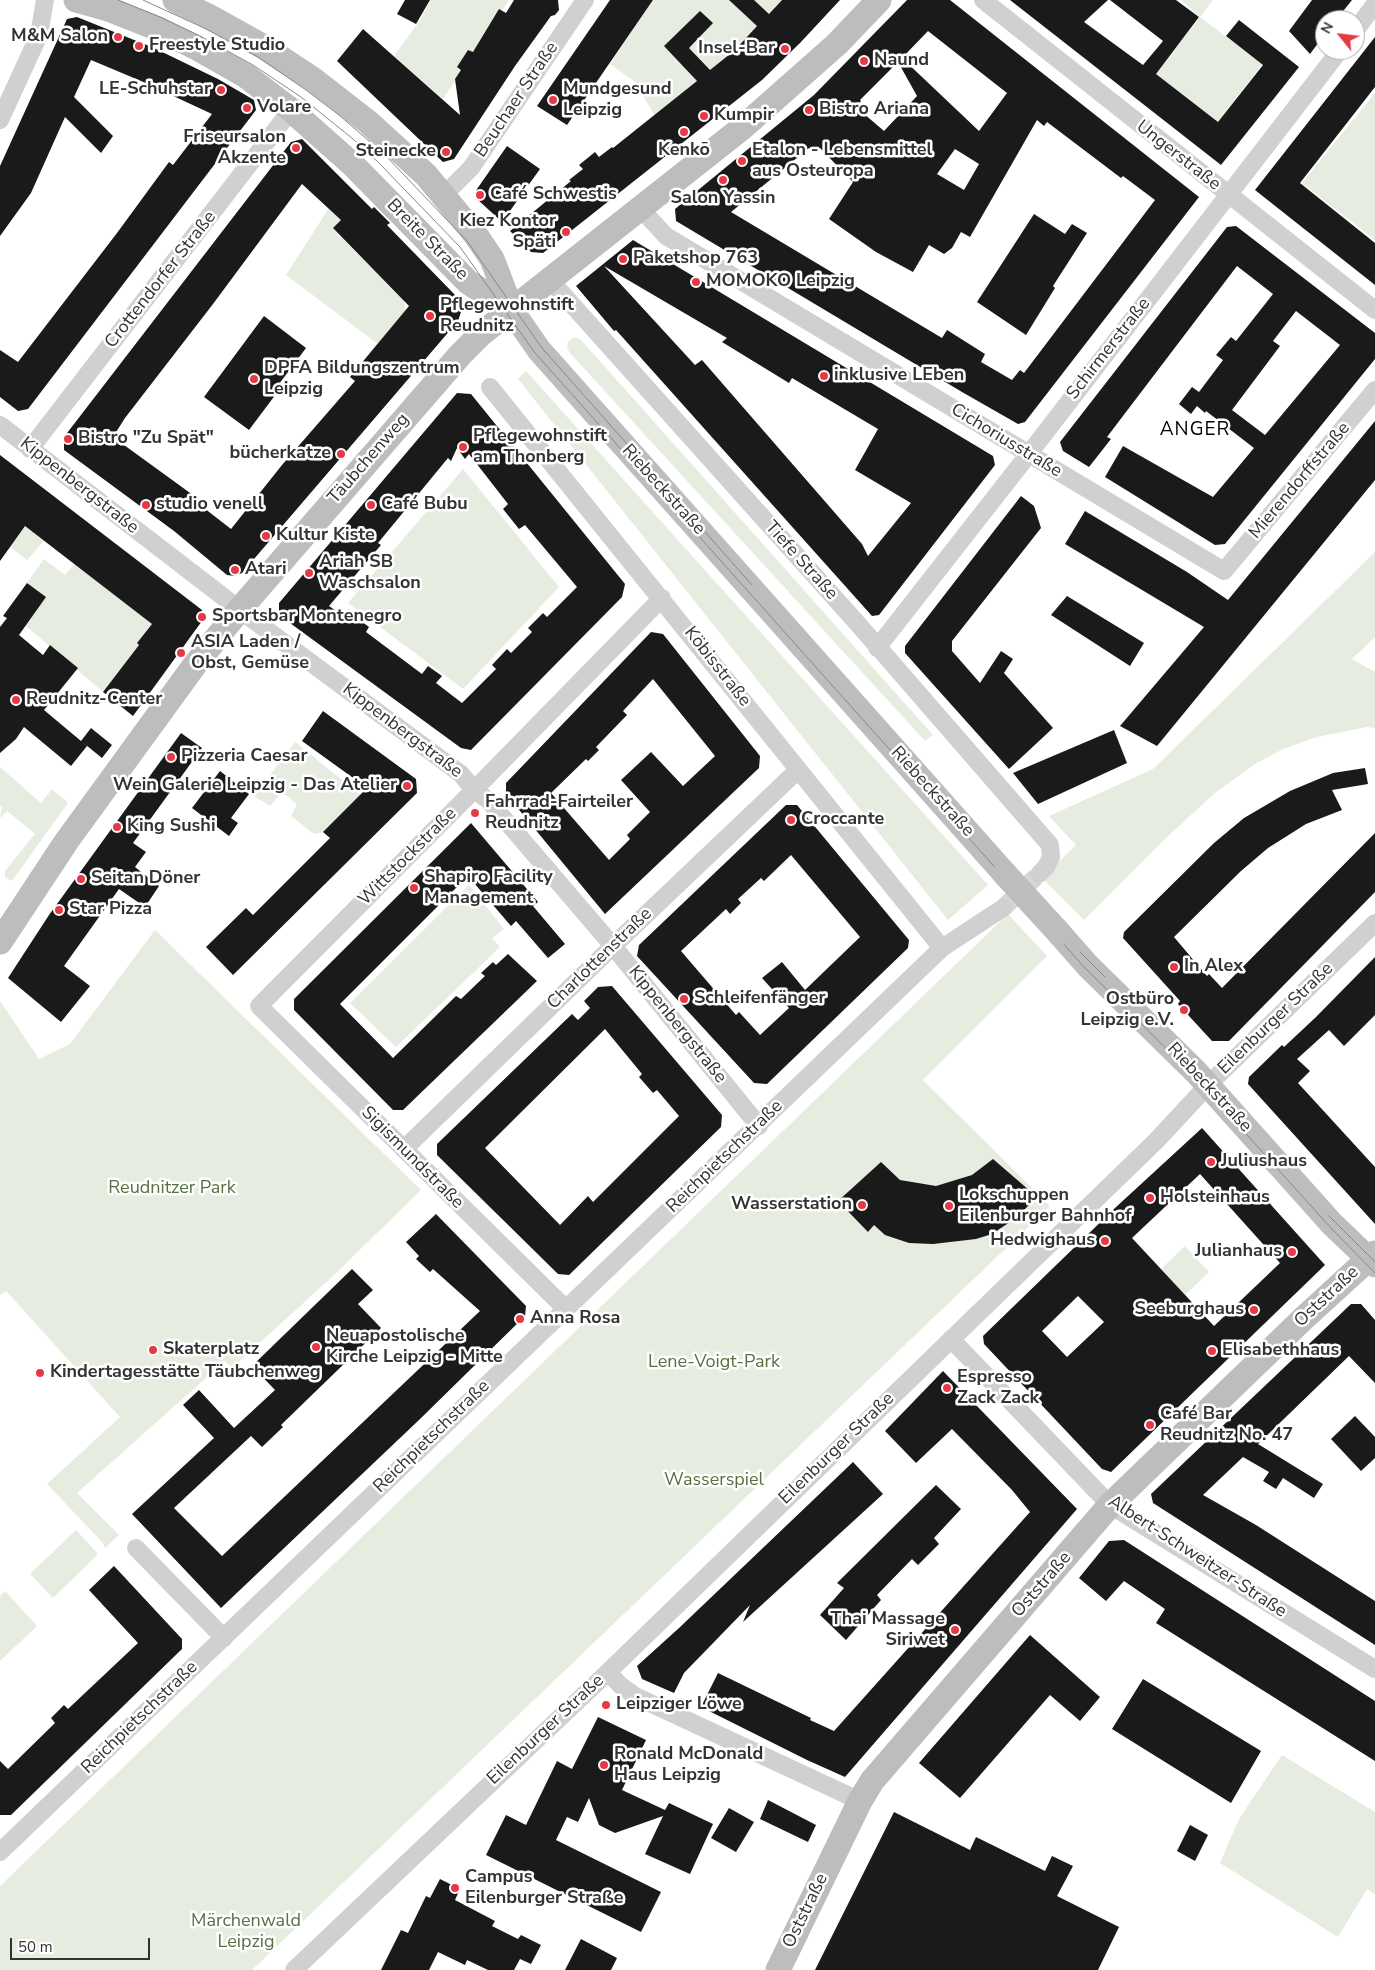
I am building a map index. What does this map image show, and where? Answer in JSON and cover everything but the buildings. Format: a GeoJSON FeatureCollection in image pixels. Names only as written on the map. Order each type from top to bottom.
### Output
{"type":"FeatureCollection","features":[{"type":"Feature","properties":{"kind":"main road","name":"Breite Straße"},"geometry":{"type":"LineString","coordinates":[[76,0],[108,9],[156,28],[195,47],[246,76],[291,110],[366,177],[468,282],[512,311]]}},
{"type":"Feature","properties":{"kind":"main road","name":"Breite Straße"},"geometry":{"type":"LineString","coordinates":[[175,0],[264,47],[314,80],[394,145],[426,175],[476,234],[492,259],[512,311]]}},
{"type":"Feature","properties":{"kind":"main road","name":"Täubchenweg"},"geometry":{"type":"LineString","coordinates":[[0,942],[21,908],[104,788],[194,666],[240,609],[460,355],[480,334],[512,311],[742,128],[794,84],[880,0]]}},
{"type":"Feature","properties":{"kind":"main road","name":"Riebeckstraße"},"geometry":{"type":"LineString","coordinates":[[512,311],[539,350],[556,370],[1088,966],[1208,1086],[1332,1224],[1373,1263]]}},
{"type":"Feature","properties":{"kind":"main road","name":"Oststraße"},"geometry":{"type":"LineString","coordinates":[[778,1970],[872,1780],[1110,1506],[1304,1318],[1373,1263]]}},
{"type":"Feature","properties":{"kind":"street"},"geometry":{"type":"LineString","coordinates":[[0,120],[39,35],[45,0]]}},
{"type":"Feature","properties":{"kind":"street","name":"Beuchaer Straße"},"geometry":{"type":"LineString","coordinates":[[443,196],[471,168],[584,0]]}},
{"type":"Feature","properties":{"kind":"street","name":"Ungerstraße"},"geometry":{"type":"LineString","coordinates":[[983,0],[1375,310]]}},
{"type":"Feature","properties":{"kind":"street"},"geometry":{"type":"LineString","coordinates":[[1365,18],[1375,4]]}},
{"type":"Feature","properties":{"kind":"street","name":"Schirmerstraße"},"geometry":{"type":"LineString","coordinates":[[877,648],[1332,60]]}},
{"type":"Feature","properties":{"kind":"street","name":"Crottendorfer Straße"},"geometry":{"type":"LineString","coordinates":[[30,449],[291,110]]}},
{"type":"Feature","properties":{"kind":"street","name":"Cichoriusstraße"},"geometry":{"type":"LineString","coordinates":[[640,208],[666,236],[1224,571]]}},
{"type":"Feature","properties":{"kind":"street","name":"Tiefe Straße"},"geometry":{"type":"LineString","coordinates":[[550,280],[858,624],[1050,845],[1050,857],[1046,867],[1038,874]]}},
{"type":"Feature","properties":{"kind":"street","name":"Köbisstraße"},"geometry":{"type":"LineString","coordinates":[[490,387],[662,598],[942,948]]}},
{"type":"Feature","properties":{"kind":"street","name":"Mierendorffstraße"},"geometry":{"type":"LineString","coordinates":[[1224,571],[1375,390]]}},
{"type":"Feature","properties":{"kind":"street","name":"Kippenbergstraße"},"geometry":{"type":"LineString","coordinates":[[0,425],[240,609],[461,774],[474,790],[488,800],[613,946],[759,1126]]}},
{"type":"Feature","properties":{"kind":"street","name":"Wittstockstraße"},"geometry":{"type":"LineString","coordinates":[[259,1006],[662,598]]}},
{"type":"Feature","properties":{"kind":"street","name":"Charlottenstraße"},"geometry":{"type":"LineString","coordinates":[[404,1149],[798,770]]}},
{"type":"Feature","properties":{"kind":"street","name":"Reichpietschstraße"},"geometry":{"type":"LineString","coordinates":[[0,1851],[759,1126],[942,948],[1003,908]]}},
{"type":"Feature","properties":{"kind":"street","name":"Eilenburger Straße"},"geometry":{"type":"LineString","coordinates":[[294,1970],[608,1672],[1156,1141],[1208,1086],[1375,923]]}},
{"type":"Feature","properties":{"kind":"street","name":"Sigismundstraße"},"geometry":{"type":"LineString","coordinates":[[259,1006],[566,1309]]}},
{"type":"Feature","properties":{"kind":"street","name":"Albert-Schweitzer-Straße"},"geometry":{"type":"LineString","coordinates":[[950,1339],[1110,1506],[1375,1669]]}},
{"type":"Feature","properties":{"kind":"street"},"geometry":{"type":"LineString","coordinates":[[136,1548],[224,1638]]}},
{"type":"Feature","properties":{"kind":"street"},"geometry":{"type":"LineString","coordinates":[[608,1672],[620,1685],[635,1696],[860,1801]]}},
{"type":"Feature","properties":{"kind":"green space"},"geometry":{"type":"Polygon","coordinates":[[[431,0],[509,0],[443,99],[394,56],[419,22],[431,0]]]}},
{"type":"Feature","properties":{"kind":"green space"},"geometry":{"type":"Polygon","coordinates":[[[653,0],[782,0],[735,50],[655,116],[635,82],[610,64],[653,0]]]}},
{"type":"Feature","properties":{"kind":"green space"},"geometry":{"type":"Polygon","coordinates":[[[1181,0],[1213,0],[1200,17],[1181,0]]]}},
{"type":"Feature","properties":{"kind":"green space"},"geometry":{"type":"Polygon","coordinates":[[[1200,17],[1262,64],[1218,122],[1156,74],[1200,17]]]}},
{"type":"Feature","properties":{"kind":"green space"},"geometry":{"type":"Polygon","coordinates":[[[1375,93],[1375,240],[1302,183],[1375,93]]]}},
{"type":"Feature","properties":{"kind":"green space"},"geometry":{"type":"Polygon","coordinates":[[[329,208],[341,220],[333,229],[404,301],[405,311],[378,344],[286,275],[329,208]]]}},
{"type":"Feature","properties":{"kind":"green space"},"geometry":{"type":"Polygon","coordinates":[[[573,338],[578,338],[582,341],[933,735],[925,741],[570,353],[567,348],[568,342],[573,338]]]}},
{"type":"Feature","properties":{"kind":"green space"},"geometry":{"type":"Polygon","coordinates":[[[526,371],[988,885],[948,920],[518,379],[526,371]]]}},
{"type":"Feature","properties":{"kind":"green space"},"geometry":{"type":"Polygon","coordinates":[[[463,469],[559,587],[463,689],[348,603],[463,469]]]}},
{"type":"Feature","properties":{"kind":"green space"},"geometry":{"type":"Polygon","coordinates":[[[0,507],[44,541],[27,560],[0,539],[0,507]]]}},
{"type":"Feature","properties":{"kind":"green space"},"geometry":{"type":"Polygon","coordinates":[[[1375,552],[1375,637],[1352,659],[1375,672],[1375,728],[1367,727],[1317,737],[1283,749],[1255,764],[1216,792],[1166,838],[1084,920],[1042,878],[1076,845],[1049,816],[1153,769],[1375,552]]]}},
{"type":"Feature","properties":{"kind":"green space"},"geometry":{"type":"Polygon","coordinates":[[[44,559],[65,575],[74,564],[159,578],[176,590],[154,619],[161,625],[149,627],[137,643],[139,645],[103,692],[25,625],[46,597],[27,583],[44,559]]]}},
{"type":"Feature","properties":{"kind":"green space"},"geometry":{"type":"Polygon","coordinates":[[[295,742],[361,795],[323,832],[314,834],[291,816],[297,804],[282,792],[270,806],[254,796],[295,742]]]}},
{"type":"Feature","properties":{"kind":"green space"},"geometry":{"type":"Polygon","coordinates":[[[0,767],[41,803],[52,789],[68,803],[12,881],[5,877],[5,871],[35,834],[7,811],[0,818],[2,807],[0,805],[0,767]]]}},
{"type":"Feature","properties":{"kind":"green space"},"geometry":{"type":"Polygon","coordinates":[[[469,885],[504,929],[492,938],[500,947],[396,1047],[350,1003],[469,885]]]}},
{"type":"Feature","properties":{"kind":"green space","name":"Lene-Voigt-Park"},"geometry":{"type":"Polygon","coordinates":[[[1008,914],[1047,956],[923,1080],[1050,1206],[252,1970],[0,1970],[0,1886],[1008,914]]]}},
{"type":"Feature","properties":{"kind":"green space","name":"Reudnitzer Park"},"geometry":{"type":"Polygon","coordinates":[[[155,930],[421,1190],[332,1277],[232,1368],[225,1361],[77,1493],[119,1535],[105,1548],[102,1542],[47,1484],[120,1417],[6,1291],[0,1295],[0,1001],[39,1059],[70,1044],[155,930]]]}},
{"type":"Feature","properties":{"kind":"green space"},"geometry":{"type":"Polygon","coordinates":[[[1185,1246],[1209,1272],[1185,1295],[1161,1269],[1185,1246]]]}},
{"type":"Feature","properties":{"kind":"green space"},"geometry":{"type":"Polygon","coordinates":[[[76,1530],[98,1554],[53,1598],[30,1574],[76,1530]]]}},
{"type":"Feature","properties":{"kind":"green space"},"geometry":{"type":"Polygon","coordinates":[[[5,1591],[37,1626],[0,1661],[0,1596],[5,1591]]]}},
{"type":"Feature","properties":{"kind":"green space"},"geometry":{"type":"Polygon","coordinates":[[[1282,1755],[1375,1812],[1375,1894],[1367,1889],[1338,1937],[1220,1863],[1239,1819],[1282,1755]]]}},
{"type":"Feature","properties":{"kind":"tunnel"},"geometry":{"type":"LineString","coordinates":[[1003,908],[1039,874]]}},
{"type":"Feature","properties":{"kind":"tram line"},"geometry":{"type":"LineString","coordinates":[[118,0],[200,36],[253,65],[301,97],[353,139],[379,163],[460,247],[535,353],[1085,968],[1193,1075],[1330,1227],[1375,1273]]}},
{"type":"Feature","properties":{"kind":"tram line"},"geometry":{"type":"LineString","coordinates":[[143,0],[204,28],[258,57],[339,115],[385,155],[467,241],[542,348],[752,585]]}},
{"type":"Feature","properties":{"kind":"tram line"},"geometry":{"type":"LineString","coordinates":[[1080,952],[1105,977]]}},
{"type":"Feature","properties":{"kind":"tram line"},"geometry":{"type":"LineString","coordinates":[[1329,1216],[1375,1262]]}},
{"type":"Feature","properties":{"kind":"place","name":"M&M Salon"},"geometry":{"type":"Point","coordinates":[118,37]}},
{"type":"Feature","properties":{"kind":"place","name":"Freestyle Studio"},"geometry":{"type":"Point","coordinates":[139,46]}},
{"type":"Feature","properties":{"kind":"place","name":"Insel-Bar"},"geometry":{"type":"Point","coordinates":[785,49]}},
{"type":"Feature","properties":{"kind":"place","name":"Naund"},"geometry":{"type":"Point","coordinates":[864,61]}},
{"type":"Feature","properties":{"kind":"place","name":"LE-Schuhstar"},"geometry":{"type":"Point","coordinates":[221,90]}},
{"type":"Feature","properties":{"kind":"place","name":"Mundgesund Leipzig"},"geometry":{"type":"Point","coordinates":[553,100]}},
{"type":"Feature","properties":{"kind":"place","name":"Volare"},"geometry":{"type":"Point","coordinates":[247,108]}},
{"type":"Feature","properties":{"kind":"place","name":"Bistro Ariana"},"geometry":{"type":"Point","coordinates":[809,110]}},
{"type":"Feature","properties":{"kind":"place","name":"Kumpir"},"geometry":{"type":"Point","coordinates":[704,116]}},
{"type":"Feature","properties":{"kind":"place","name":"Kenkō"},"geometry":{"type":"Point","coordinates":[684,132]}},
{"type":"Feature","properties":{"kind":"place","name":"Friseursalon Akzente"},"geometry":{"type":"Point","coordinates":[296,148]}},
{"type":"Feature","properties":{"kind":"place","name":"Steinecke"},"geometry":{"type":"Point","coordinates":[446,152]}},
{"type":"Feature","properties":{"kind":"place","name":"Etalon - Lebensmittel aus Osteuropa"},"geometry":{"type":"Point","coordinates":[742,161]}},
{"type":"Feature","properties":{"kind":"place","name":"Salon Yassin"},"geometry":{"type":"Point","coordinates":[723,180]}},
{"type":"Feature","properties":{"kind":"place","name":"Café Schwestis"},"geometry":{"type":"Point","coordinates":[480,195]}},
{"type":"Feature","properties":{"kind":"place","name":"Kiez Kontor Späti"},"geometry":{"type":"Point","coordinates":[566,232]}},
{"type":"Feature","properties":{"kind":"place","name":"Paketshop 763"},"geometry":{"type":"Point","coordinates":[623,259]}},
{"type":"Feature","properties":{"kind":"place","name":"MOMOKO Leipzig"},"geometry":{"type":"Point","coordinates":[696,282]}},
{"type":"Feature","properties":{"kind":"place","name":"Pflegewohnstift Reudnitz"},"geometry":{"type":"Point","coordinates":[430,316]}},
{"type":"Feature","properties":{"kind":"place","name":"inklusive LEben"},"geometry":{"type":"Point","coordinates":[824,376]}},
{"type":"Feature","properties":{"kind":"place","name":"DPFA Bildungszentrum Leipzig"},"geometry":{"type":"Point","coordinates":[254,379]}},
{"type":"Feature","properties":{"kind":"place","name":"Bistro \"Zu Spät\""},"geometry":{"type":"Point","coordinates":[68,439]}},
{"type":"Feature","properties":{"kind":"place","name":"Pflegewohnstift am Thonberg"},"geometry":{"type":"Point","coordinates":[463,447]}},
{"type":"Feature","properties":{"kind":"place","name":"bücherkatze"},"geometry":{"type":"Point","coordinates":[341,454]}},
{"type":"Feature","properties":{"kind":"place","name":"studio venell"},"geometry":{"type":"Point","coordinates":[146,505]}},
{"type":"Feature","properties":{"kind":"place","name":"Café Bubu"},"geometry":{"type":"Point","coordinates":[371,505]}},
{"type":"Feature","properties":{"kind":"place","name":"Kultur Kiste"},"geometry":{"type":"Point","coordinates":[266,536]}},
{"type":"Feature","properties":{"kind":"place","name":"Atari"},"geometry":{"type":"Point","coordinates":[235,570]}},
{"type":"Feature","properties":{"kind":"place","name":"Ariah SB Waschsalon"},"geometry":{"type":"Point","coordinates":[309,573]}},
{"type":"Feature","properties":{"kind":"place","name":"Sportsbar Montenegro"},"geometry":{"type":"Point","coordinates":[202,617]}},
{"type":"Feature","properties":{"kind":"place","name":"ASIA Laden / Obst, Gemüse"},"geometry":{"type":"Point","coordinates":[181,653]}},
{"type":"Feature","properties":{"kind":"place","name":"Reudnitz-Center"},"geometry":{"type":"Point","coordinates":[16,700]}},
{"type":"Feature","properties":{"kind":"place","name":"Pizzeria Caesar"},"geometry":{"type":"Point","coordinates":[171,757]}},
{"type":"Feature","properties":{"kind":"place","name":"Wein Galerie Leipzig - Das Atelier"},"geometry":{"type":"Point","coordinates":[407,786]}},
{"type":"Feature","properties":{"kind":"place","name":"Fahrrad-Fairteiler Reudnitz"},"geometry":{"type":"Point","coordinates":[475,813]}},
{"type":"Feature","properties":{"kind":"place","name":"Croccante"},"geometry":{"type":"Point","coordinates":[791,820]}},
{"type":"Feature","properties":{"kind":"place","name":"King Sushi"},"geometry":{"type":"Point","coordinates":[117,827]}},
{"type":"Feature","properties":{"kind":"place","name":"Seitan Döner"},"geometry":{"type":"Point","coordinates":[81,879]}},
{"type":"Feature","properties":{"kind":"place","name":"Shapiro Facility Management"},"geometry":{"type":"Point","coordinates":[414,888]}},
{"type":"Feature","properties":{"kind":"place","name":"Star Pizza"},"geometry":{"type":"Point","coordinates":[59,910]}},
{"type":"Feature","properties":{"kind":"place","name":"In Alex"},"geometry":{"type":"Point","coordinates":[1174,967]}},
{"type":"Feature","properties":{"kind":"place","name":"Schleifenfänger"},"geometry":{"type":"Point","coordinates":[684,999]}},
{"type":"Feature","properties":{"kind":"place","name":"Ostbüro Leipzig e.V."},"geometry":{"type":"Point","coordinates":[1184,1010]}},
{"type":"Feature","properties":{"kind":"place","name":"Juliushaus"},"geometry":{"type":"Point","coordinates":[1211,1162]}},
{"type":"Feature","properties":{"kind":"place","name":"Holsteinhaus"},"geometry":{"type":"Point","coordinates":[1150,1198]}},
{"type":"Feature","properties":{"kind":"place","name":"Wasserstation"},"geometry":{"type":"Point","coordinates":[862,1205]}},
{"type":"Feature","properties":{"kind":"place","name":"Lokschuppen Eilenburger Bahnhof"},"geometry":{"type":"Point","coordinates":[949,1206]}},
{"type":"Feature","properties":{"kind":"place","name":"Hedwighaus"},"geometry":{"type":"Point","coordinates":[1105,1241]}},
{"type":"Feature","properties":{"kind":"place","name":"Julianhaus"},"geometry":{"type":"Point","coordinates":[1292,1252]}},
{"type":"Feature","properties":{"kind":"place","name":"Seeburghaus"},"geometry":{"type":"Point","coordinates":[1254,1310]}},
{"type":"Feature","properties":{"kind":"place","name":"Anna Rosa"},"geometry":{"type":"Point","coordinates":[520,1319]}},
{"type":"Feature","properties":{"kind":"place","name":"Neuapostolische Kirche Leipzig - Mitte"},"geometry":{"type":"Point","coordinates":[316,1347]}},
{"type":"Feature","properties":{"kind":"place","name":"Skaterplatz"},"geometry":{"type":"Point","coordinates":[153,1350]}},
{"type":"Feature","properties":{"kind":"place","name":"Elisabethhaus"},"geometry":{"type":"Point","coordinates":[1212,1351]}},
{"type":"Feature","properties":{"kind":"place","name":"Kindertagesstätte Täubchenweg"},"geometry":{"type":"Point","coordinates":[40,1373]}},
{"type":"Feature","properties":{"kind":"place","name":"Espresso Zack Zack"},"geometry":{"type":"Point","coordinates":[947,1388]}},
{"type":"Feature","properties":{"kind":"place","name":"Café Bar Reudnitz No. 47"},"geometry":{"type":"Point","coordinates":[1150,1425]}},
{"type":"Feature","properties":{"kind":"place","name":"Thai Massage Siriwet"},"geometry":{"type":"Point","coordinates":[955,1630]}},
{"type":"Feature","properties":{"kind":"place","name":"Leipziger Löwe"},"geometry":{"type":"Point","coordinates":[606,1705]}},
{"type":"Feature","properties":{"kind":"place","name":"Ronald McDonald Haus Leipzig"},"geometry":{"type":"Point","coordinates":[604,1765]}},
{"type":"Feature","properties":{"kind":"place","name":"Campus Eilenburger Straße"},"geometry":{"type":"Point","coordinates":[455,1888]}},
{"type":"Feature","properties":{"kind":"district","name":"ANGER"},"geometry":{"type":"Point","coordinates":[1195,430]}},
{"type":"Feature","properties":{"kind":"park label","name":"Wasserspiel"},"geometry":{"type":"Point","coordinates":[714,1481]}},
{"type":"Feature","properties":{"kind":"park label","name":"Märchenwald Leipzig"},"geometry":{"type":"Point","coordinates":[246,1932]}}]}
